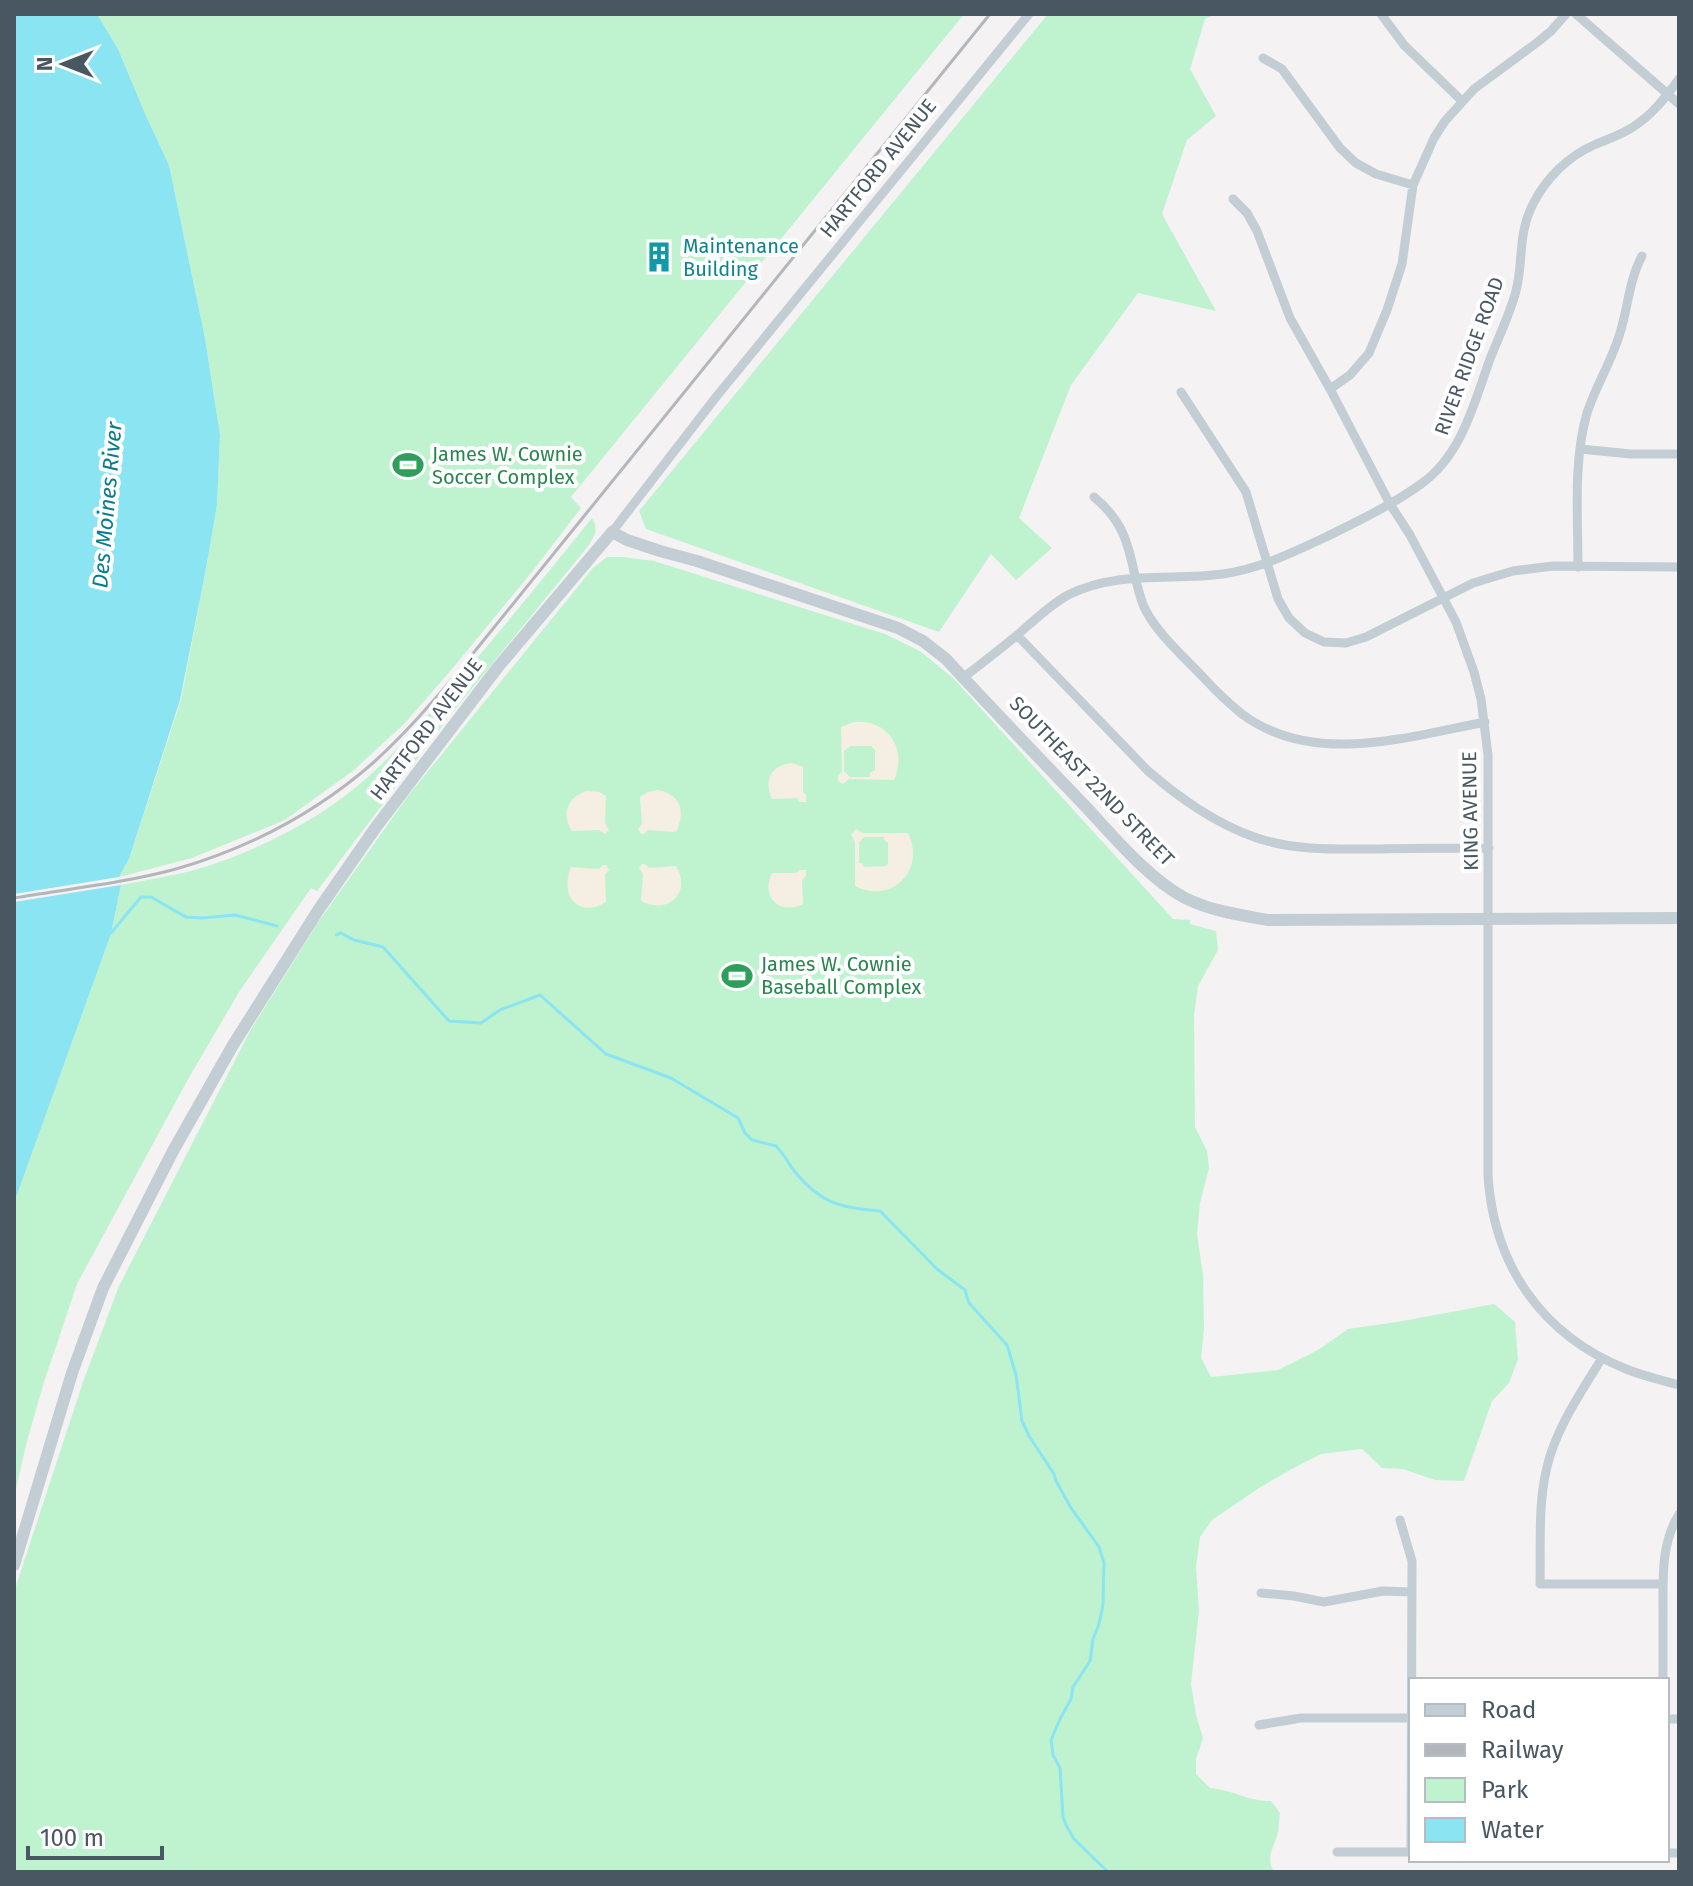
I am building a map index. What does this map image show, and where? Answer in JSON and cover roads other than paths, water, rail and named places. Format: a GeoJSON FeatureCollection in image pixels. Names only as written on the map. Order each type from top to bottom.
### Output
{"type":"FeatureCollection","features":[{"type":"Feature","properties":{"kind":"street","name":"HARTFORD AVENUE"},"geometry":{"type":"LineString","coordinates":[[14,1565],[72,1373],[103,1288],[173,1151],[233,1045],[319,909],[376,827],[498,667],[612,532],[716,397],[1029,14]]}},
{"type":"Feature","properties":{"kind":"street"},"geometry":{"type":"LineString","coordinates":[[1381,14],[1404,45],[1462,101]]}},
{"type":"Feature","properties":{"kind":"street"},"geometry":{"type":"LineString","coordinates":[[1330,389],[1350,375],[1369,353],[1402,264],[1413,185],[1434,138],[1462,101],[1551,31],[1566,14]]}},
{"type":"Feature","properties":{"kind":"street"},"geometry":{"type":"LineString","coordinates":[[1576,14],[1679,104]]}},
{"type":"Feature","properties":{"kind":"street"},"geometry":{"type":"LineString","coordinates":[[1263,58],[1282,69],[1340,148],[1356,163],[1376,174],[1413,185]]}},
{"type":"Feature","properties":{"kind":"street","name":"RIVER RIDGE ROAD"},"geometry":{"type":"LineString","coordinates":[[964,677],[1068,595],[1091,586],[1136,578],[1224,574],[1266,562],[1296,551],[1390,504],[1435,473],[1447,460],[1460,437],[1512,303],[1519,274],[1522,233],[1543,187],[1565,163],[1636,125],[1668,95],[1679,79]]}},
{"type":"Feature","properties":{"kind":"street","name":"KING AVENUE"},"geometry":{"type":"LineString","coordinates":[[1233,199],[1247,213],[1257,231],[1290,318],[1444,598],[1470,660],[1485,722],[1488,755],[1488,1176],[1493,1218],[1506,1259],[1528,1295],[1562,1331],[1626,1370],[1679,1385]]}},
{"type":"Feature","properties":{"kind":"street"},"geometry":{"type":"LineString","coordinates":[[1578,567],[1580,449],[1588,413],[1615,349],[1635,269],[1642,256]]}},
{"type":"Feature","properties":{"kind":"street"},"geometry":{"type":"LineString","coordinates":[[1181,392],[1246,492],[1278,599],[1289,618],[1305,633],[1324,642],[1346,643],[1366,637],[1473,583],[1513,571],[1535,567],[1679,567]]}},
{"type":"Feature","properties":{"kind":"street"},"geometry":{"type":"LineString","coordinates":[[1580,449],[1631,454],[1679,454]]}},
{"type":"Feature","properties":{"kind":"street"},"geometry":{"type":"LineString","coordinates":[[1094,497],[1111,511],[1126,540],[1144,609],[1153,623],[1243,715],[1271,730],[1304,741],[1331,745],[1352,745],[1485,722]]}},
{"type":"Feature","properties":{"kind":"street","name":"SOUTHEAST 22ND STREET"},"geometry":{"type":"LineString","coordinates":[[612,532],[627,540],[898,628],[933,648],[964,677],[1134,859],[1186,899],[1229,914],[1268,920],[1679,918]]}},
{"type":"Feature","properties":{"kind":"street"},"geometry":{"type":"LineString","coordinates":[[1017,635],[1148,771],[1214,820],[1283,845],[1322,849],[1489,848]]}},
{"type":"Feature","properties":{"kind":"street"},"geometry":{"type":"LineString","coordinates":[[1602,1358],[1565,1420],[1549,1458],[1542,1498],[1540,1584],[1663,1584]]}},
{"type":"Feature","properties":{"kind":"street"},"geometry":{"type":"LineString","coordinates":[[1663,1678],[1666,1545],[1679,1514]]}},
{"type":"Feature","properties":{"kind":"street"},"geometry":{"type":"LineString","coordinates":[[1400,1520],[1412,1561],[1411,1678]]}},
{"type":"Feature","properties":{"kind":"street"},"geometry":{"type":"LineString","coordinates":[[1261,1593],[1324,1602],[1383,1591],[1411,1592]]}},
{"type":"Feature","properties":{"kind":"street"},"geometry":{"type":"LineString","coordinates":[[1259,1725],[1301,1718],[1409,1718]]}},
{"type":"Feature","properties":{"kind":"street"},"geometry":{"type":"LineString","coordinates":[[1337,1852],[1409,1852]]}},
{"type":"Feature","properties":{"kind":"water","name":"Des Moines River"},"geometry":{"type":"Polygon","coordinates":[[[14,14],[97,14],[118,49],[169,165],[205,338],[220,435],[217,505],[180,700],[129,859],[119,877],[121,885],[111,934],[14,1203],[14,14]]]}},
{"type":"Feature","properties":{"kind":"waterway"},"geometry":{"type":"LineString","coordinates":[[109,933],[141,897],[151,897],[186,917],[235,915],[277,926]]}},
{"type":"Feature","properties":{"kind":"waterway"},"geometry":{"type":"LineString","coordinates":[[336,935],[341,933],[354,940],[383,947],[449,1021],[481,1023],[500,1010],[540,995],[606,1054],[671,1078],[738,1118],[752,1140],[776,1146],[795,1172],[823,1198],[843,1206],[880,1211],[937,1269],[965,1290],[969,1303],[1007,1345],[1016,1375],[1022,1421],[1071,1508],[1099,1547],[1104,1563],[1103,1605],[1090,1661],[1073,1687],[1071,1699],[1051,1740],[1053,1755],[1060,1768],[1066,1825],[1074,1839],[1108,1872]]}},
{"type":"Feature","properties":{"kind":"railway"},"geometry":{"type":"LineString","coordinates":[[14,898],[156,874],[230,850],[306,812],[374,762],[454,677],[990,14]]}},
{"type":"Feature","properties":{"kind":"place","name":"Maintenance Building"},"geometry":{"type":"Point","coordinates":[659,257]}},
{"type":"Feature","properties":{"kind":"place","name":"James W. Cownie Soccer Complex"},"geometry":{"type":"Point","coordinates":[408,465]}},
{"type":"Feature","properties":{"kind":"place","name":"James W. Cownie Baseball Complex"},"geometry":{"type":"Point","coordinates":[737,976]}}]}
